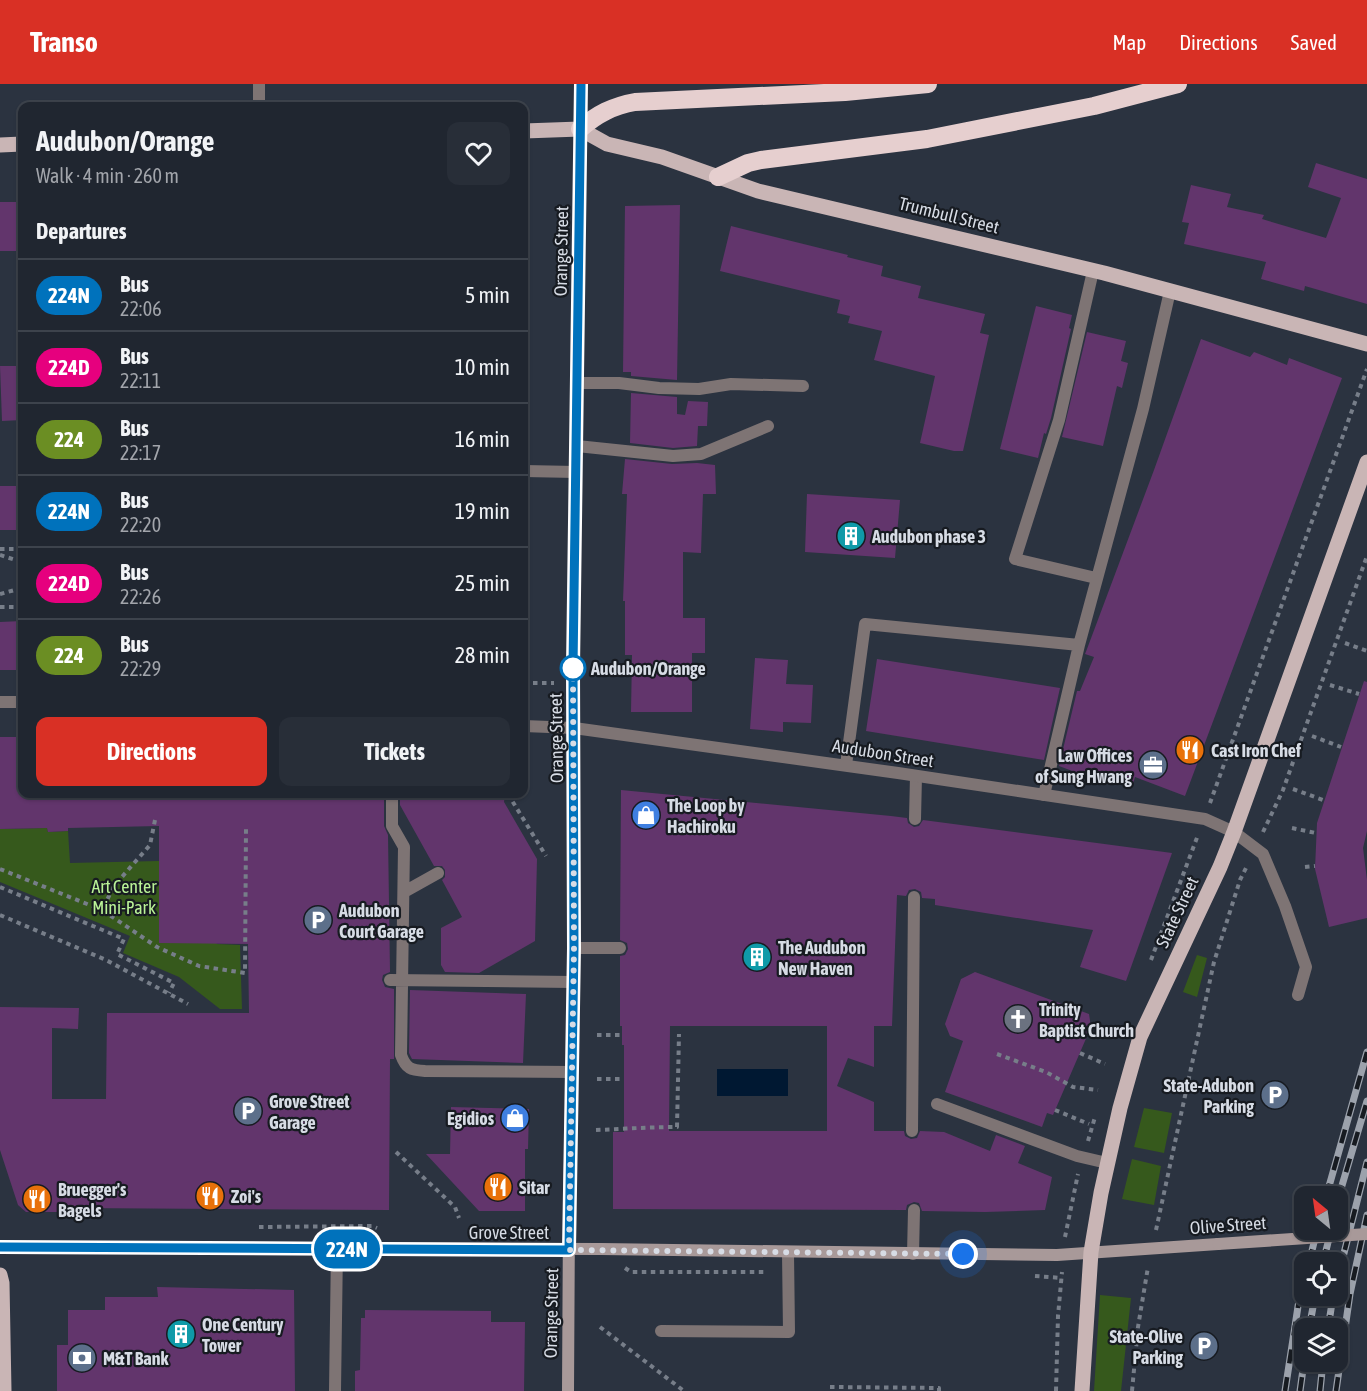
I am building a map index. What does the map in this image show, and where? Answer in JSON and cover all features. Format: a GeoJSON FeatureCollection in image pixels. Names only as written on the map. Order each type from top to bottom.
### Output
{"type":"FeatureCollection","features":[{"type":"Feature","properties":{"kind":"highway"},"geometry":{"type":"LineString","coordinates":[[580,129],[605,111],[635,102],[845,92],[928,84]]}},
{"type":"Feature","properties":{"kind":"highway"},"geometry":{"type":"LineString","coordinates":[[718,177],[748,163],[761,160],[927,139],[1082,108],[1178,84]]}},
{"type":"Feature","properties":{"kind":"main road"},"geometry":{"type":"LineString","coordinates":[[528,131],[580,129]]}},
{"type":"Feature","properties":{"kind":"main road","name":"Trumbull Street"},"geometry":{"type":"LineString","coordinates":[[580,129],[607,144],[662,157],[758,191],[1093,271],[1367,344]]}},
{"type":"Feature","properties":{"kind":"main road"},"geometry":{"type":"LineString","coordinates":[[0,145],[18,144]]}},
{"type":"Feature","properties":{"kind":"main road","name":"State Street"},"geometry":{"type":"LineString","coordinates":[[1082,1391],[1091,1252],[1107,1163],[1140,1038],[1234,832],[1367,462]]}},
{"type":"Feature","properties":{"kind":"main road"},"geometry":{"type":"LineString","coordinates":[[0,1275],[4,1391]]}},
{"type":"Feature","properties":{"kind":"street"},"geometry":{"type":"LineString","coordinates":[[259,84],[259,102]]}},
{"type":"Feature","properties":{"kind":"street","name":"Orange Street"},"geometry":{"type":"LineString","coordinates":[[568,1391],[581,84]]}},
{"type":"Feature","properties":{"kind":"street"},"geometry":{"type":"LineString","coordinates":[[1093,271],[1059,420],[1015,559],[1096,578]]}},
{"type":"Feature","properties":{"kind":"street"},"geometry":{"type":"LineString","coordinates":[[1044,795],[1078,645],[1143,409],[1170,291]]}},
{"type":"Feature","properties":{"kind":"street"},"geometry":{"type":"LineString","coordinates":[[577,383],[619,383],[659,388],[699,389],[731,384],[803,386]]}},
{"type":"Feature","properties":{"kind":"street"},"geometry":{"type":"LineString","coordinates":[[577,446],[673,456],[701,454],[768,426]]}},
{"type":"Feature","properties":{"kind":"street"},"geometry":{"type":"LineString","coordinates":[[528,471],[576,472]]}},
{"type":"Feature","properties":{"kind":"street"},"geometry":{"type":"LineString","coordinates":[[846,765],[865,624],[1078,645]]}},
{"type":"Feature","properties":{"kind":"street"},"geometry":{"type":"LineString","coordinates":[[0,702],[18,702]]}},
{"type":"Feature","properties":{"kind":"street","name":"Audubon Street"},"geometry":{"type":"LineString","coordinates":[[528,726],[574,728],[846,765],[1204,819],[1234,832],[1256,848]]}},
{"type":"Feature","properties":{"kind":"street"},"geometry":{"type":"LineString","coordinates":[[915,819],[916,776]]}},
{"type":"Feature","properties":{"kind":"street"},"geometry":{"type":"LineString","coordinates":[[392,798],[392,826],[404,847],[404,892],[396,980],[401,1055],[405,1065],[411,1070],[572,1072]]}},
{"type":"Feature","properties":{"kind":"street"},"geometry":{"type":"LineString","coordinates":[[1256,848],[1263,854],[1285,906],[1306,967],[1298,995]]}},
{"type":"Feature","properties":{"kind":"street"},"geometry":{"type":"LineString","coordinates":[[404,892],[438,873]]}},
{"type":"Feature","properties":{"kind":"street"},"geometry":{"type":"LineString","coordinates":[[912,1131],[914,897]]}},
{"type":"Feature","properties":{"kind":"street"},"geometry":{"type":"LineString","coordinates":[[574,948],[620,948]]}},
{"type":"Feature","properties":{"kind":"street"},"geometry":{"type":"LineString","coordinates":[[396,980],[573,982]]}},
{"type":"Feature","properties":{"kind":"street"},"geometry":{"type":"LineString","coordinates":[[937,1104],[1077,1156],[1107,1163]]}},
{"type":"Feature","properties":{"kind":"street"},"geometry":{"type":"LineString","coordinates":[[913,1254],[914,1210]]}},
{"type":"Feature","properties":{"kind":"street","name":"Olive Street"},"geometry":{"type":"LineString","coordinates":[[1091,1252],[1367,1234]]}},
{"type":"Feature","properties":{"kind":"street","name":"Grove Street"},"geometry":{"type":"LineString","coordinates":[[0,1247],[1057,1255],[1091,1252]]}},
{"type":"Feature","properties":{"kind":"street"},"geometry":{"type":"LineString","coordinates":[[335,1391],[337,1248]]}},
{"type":"Feature","properties":{"kind":"street"},"geometry":{"type":"LineString","coordinates":[[661,1331],[789,1332],[788,1253]]}},
{"type":"Feature","properties":{"kind":"path"},"geometry":{"type":"LineString","coordinates":[[1211,800],[1367,369]]}},
{"type":"Feature","properties":{"kind":"path"},"geometry":{"type":"LineString","coordinates":[[0,549],[18,549]]}},
{"type":"Feature","properties":{"kind":"path"},"geometry":{"type":"LineString","coordinates":[[0,555],[18,561]]}},
{"type":"Feature","properties":{"kind":"path"},"geometry":{"type":"LineString","coordinates":[[1132,1391],[1143,1287],[1214,962],[1240,880],[1283,790],[1367,556]]}},
{"type":"Feature","properties":{"kind":"path"},"geometry":{"type":"LineString","coordinates":[[0,594],[18,589]]}},
{"type":"Feature","properties":{"kind":"path"},"geometry":{"type":"LineString","coordinates":[[0,607],[18,607]]}},
{"type":"Feature","properties":{"kind":"path"},"geometry":{"type":"LineString","coordinates":[[1345,644],[1367,651]]}},
{"type":"Feature","properties":{"kind":"path"},"geometry":{"type":"LineString","coordinates":[[528,683],[554,683]]}},
{"type":"Feature","properties":{"kind":"path"},"geometry":{"type":"LineString","coordinates":[[1330,685],[1359,694]]}},
{"type":"Feature","properties":{"kind":"path"},"geometry":{"type":"LineString","coordinates":[[1312,736],[1341,747]]}},
{"type":"Feature","properties":{"kind":"path"},"geometry":{"type":"LineString","coordinates":[[1293,789],[1323,800]]}},
{"type":"Feature","properties":{"kind":"path"},"geometry":{"type":"LineString","coordinates":[[510,798],[546,856]]}},
{"type":"Feature","properties":{"kind":"path"},"geometry":{"type":"LineString","coordinates":[[102,910],[114,886],[150,845],[155,820]]}},
{"type":"Feature","properties":{"kind":"path"},"geometry":{"type":"LineString","coordinates":[[0,869],[102,910],[157,947],[199,966],[245,973],[246,828]]}},
{"type":"Feature","properties":{"kind":"path"},"geometry":{"type":"LineString","coordinates":[[1292,828],[1316,834]]}},
{"type":"Feature","properties":{"kind":"path"},"geometry":{"type":"LineString","coordinates":[[1305,867],[1315,866]]}},
{"type":"Feature","properties":{"kind":"path"},"geometry":{"type":"LineString","coordinates":[[0,887],[124,939],[117,954],[174,983],[169,993]]}},
{"type":"Feature","properties":{"kind":"path"},"geometry":{"type":"LineString","coordinates":[[0,915],[106,960],[188,1004]]}},
{"type":"Feature","properties":{"kind":"path"},"geometry":{"type":"LineString","coordinates":[[596,1130],[677,1127],[679,1034]]}},
{"type":"Feature","properties":{"kind":"path"},"geometry":{"type":"LineString","coordinates":[[597,1035],[622,1035]]}},
{"type":"Feature","properties":{"kind":"path"},"geometry":{"type":"LineString","coordinates":[[1080,1053],[1106,1064]]}},
{"type":"Feature","properties":{"kind":"path"},"geometry":{"type":"LineString","coordinates":[[997,1054],[1046,1072],[1073,1087],[1098,1090]]}},
{"type":"Feature","properties":{"kind":"path"},"geometry":{"type":"LineString","coordinates":[[597,1079],[624,1079]]}},
{"type":"Feature","properties":{"kind":"path"},"geometry":{"type":"LineString","coordinates":[[1055,1110],[1089,1124]]}},
{"type":"Feature","properties":{"kind":"path"},"geometry":{"type":"LineString","coordinates":[[396,1152],[455,1207],[459,1218]]}},
{"type":"Feature","properties":{"kind":"path"},"geometry":{"type":"LineString","coordinates":[[600,1328],[684,1391]]}},
{"type":"Feature","properties":{"kind":"path"},"geometry":{"type":"LineString","coordinates":[[830,1387],[939,1388],[939,1391]]}},
{"type":"Feature","properties":{"kind":"green space","name":"Art Center Mini-Park"},"geometry":{"type":"Polygon","coordinates":[[[47,828],[48,832],[68,831],[70,863],[159,861],[217,944],[240,945],[242,1009],[220,1009],[179,977],[123,953],[130,936],[0,882],[0,829],[47,828]]]}},
{"type":"Feature","properties":{"kind":"green space"},"geometry":{"type":"Polygon","coordinates":[[[1197,955],[1207,958],[1197,997],[1183,992],[1197,955]]]}},
{"type":"Feature","properties":{"kind":"green space"},"geometry":{"type":"Polygon","coordinates":[[[1144,1108],[1172,1113],[1164,1153],[1134,1147],[1144,1108]]]}},
{"type":"Feature","properties":{"kind":"green space"},"geometry":{"type":"Polygon","coordinates":[[[1132,1159],[1161,1166],[1154,1205],[1122,1199],[1132,1159]]]}},
{"type":"Feature","properties":{"kind":"green space"},"geometry":{"type":"Polygon","coordinates":[[[1100,1295],[1131,1298],[1121,1391],[1094,1391],[1100,1295]]]}},
{"type":"Feature","properties":{"kind":"water"},"geometry":{"type":"Polygon","coordinates":[[[717,1069],[788,1069],[788,1096],[717,1096],[717,1069]]]}},
{"type":"Feature","properties":{"kind":"building"},"geometry":{"type":"Polygon","coordinates":[[[1316,163],[1367,179],[1367,304],[1305,286],[1304,291],[1261,279],[1266,262],[1184,244],[1189,223],[1182,222],[1191,185],[1231,194],[1227,207],[1264,215],[1262,219],[1326,238],[1341,198],[1308,187],[1316,163]]]}},
{"type":"Feature","properties":{"kind":"building"},"geometry":{"type":"Polygon","coordinates":[[[0,202],[18,202],[18,251],[0,251],[0,202]]]}},
{"type":"Feature","properties":{"kind":"building"},"geometry":{"type":"Polygon","coordinates":[[[680,205],[677,380],[631,376],[631,372],[623,372],[625,206],[680,205]]]}},
{"type":"Feature","properties":{"kind":"building"},"geometry":{"type":"Polygon","coordinates":[[[731,226],[883,266],[881,276],[921,286],[918,298],[985,314],[980,333],[989,335],[963,451],[920,443],[935,376],[874,360],[882,331],[848,323],[850,316],[837,313],[840,300],[720,271],[731,226]]]}},
{"type":"Feature","properties":{"kind":"building"},"geometry":{"type":"Polygon","coordinates":[[[1036,306],[1072,315],[1069,328],[1071,329],[1051,418],[1046,434],[1044,433],[1038,458],[1000,449],[1036,306]]]}},
{"type":"Feature","properties":{"kind":"building"},"geometry":{"type":"Polygon","coordinates":[[[1087,332],[1126,341],[1121,361],[1128,363],[1122,388],[1117,386],[1103,446],[1062,437],[1087,332]]]}},
{"type":"Feature","properties":{"kind":"building"},"geometry":{"type":"Polygon","coordinates":[[[1201,339],[1250,357],[1254,352],[1287,365],[1289,358],[1342,378],[1185,796],[1135,777],[1133,784],[1102,772],[1099,781],[1059,766],[1077,691],[1080,691],[1094,657],[1085,654],[1201,339]]]}},
{"type":"Feature","properties":{"kind":"building"},"geometry":{"type":"Polygon","coordinates":[[[0,366],[18,366],[18,420],[2,421],[0,366]]]}},
{"type":"Feature","properties":{"kind":"building"},"geometry":{"type":"Polygon","coordinates":[[[631,393],[677,397],[677,414],[685,415],[688,401],[708,402],[707,426],[698,426],[697,446],[673,448],[630,443],[631,393]]]}},
{"type":"Feature","properties":{"kind":"building"},"geometry":{"type":"Polygon","coordinates":[[[625,459],[672,464],[715,465],[716,494],[703,494],[701,553],[683,552],[683,618],[705,618],[705,653],[692,653],[692,712],[631,712],[632,655],[625,655],[625,601],[623,601],[627,494],[622,494],[625,459]]]}},
{"type":"Feature","properties":{"kind":"building"},"geometry":{"type":"Polygon","coordinates":[[[0,486],[18,486],[18,530],[0,530],[0,486]]]}},
{"type":"Feature","properties":{"kind":"building","name":"Audubon phase 3"},"geometry":{"type":"Polygon","coordinates":[[[807,494],[900,500],[895,558],[805,552],[807,494]]]}},
{"type":"Feature","properties":{"kind":"building"},"geometry":{"type":"Polygon","coordinates":[[[18,621],[18,670],[0,670],[0,622],[18,621]]]}},
{"type":"Feature","properties":{"kind":"building"},"geometry":{"type":"Polygon","coordinates":[[[755,658],[788,660],[786,684],[813,685],[811,723],[783,722],[783,732],[750,729],[755,658]]]}},
{"type":"Feature","properties":{"kind":"building"},"geometry":{"type":"Polygon","coordinates":[[[877,659],[1060,688],[1044,760],[866,731],[877,659]]]}},
{"type":"Feature","properties":{"kind":"building"},"geometry":{"type":"Polygon","coordinates":[[[1364,681],[1367,682],[1367,831],[1363,848],[1367,880],[1367,918],[1329,927],[1315,869],[1317,823],[1364,681]]]}},
{"type":"Feature","properties":{"kind":"building"},"geometry":{"type":"Polygon","coordinates":[[[0,737],[18,737],[18,798],[384,798],[384,826],[388,835],[390,972],[383,975],[382,980],[385,987],[394,989],[394,1059],[390,1059],[389,1210],[78,1208],[78,1212],[26,1212],[18,1205],[0,1150],[0,1007],[79,1008],[78,1029],[52,1028],[52,1099],[106,1099],[107,1013],[249,1013],[248,944],[159,943],[159,826],[68,828],[68,831],[48,832],[47,828],[0,829],[0,737]]]}},
{"type":"Feature","properties":{"kind":"building","name":"The Audubon New Haven"},"geometry":{"type":"Polygon","coordinates":[[[621,790],[891,816],[907,818],[908,823],[914,827],[919,826],[923,820],[1172,853],[1126,981],[1080,967],[1093,930],[935,905],[935,899],[922,898],[921,892],[915,889],[909,890],[906,896],[897,895],[892,1026],[874,1026],[874,1067],[848,1058],[837,1086],[874,1102],[874,1131],[904,1131],[905,1136],[911,1139],[917,1138],[920,1131],[944,1132],[990,1151],[996,1135],[1025,1146],[1018,1163],[1052,1177],[1045,1210],[922,1211],[919,1203],[914,1202],[907,1205],[906,1210],[613,1209],[613,1132],[624,1132],[624,1045],[622,1045],[622,1026],[620,1026],[620,956],[625,955],[628,949],[627,943],[620,940],[621,790]],[[670,1026],[669,1131],[827,1131],[827,1026],[670,1026]]]}},
{"type":"Feature","properties":{"kind":"building"},"geometry":{"type":"Polygon","coordinates":[[[400,798],[504,798],[504,802],[537,859],[535,941],[479,973],[445,972],[441,965],[441,928],[462,917],[442,880],[445,877],[445,870],[442,866],[434,866],[400,805],[400,798]]]}},
{"type":"Feature","properties":{"kind":"building"},"geometry":{"type":"Polygon","coordinates":[[[975,972],[1089,1014],[1091,1027],[1053,1115],[1047,1113],[1042,1127],[945,1092],[963,1041],[950,1036],[945,1024],[961,979],[975,972]]]}},
{"type":"Feature","properties":{"kind":"building"},"geometry":{"type":"Polygon","coordinates":[[[410,990],[526,994],[523,1063],[412,1059],[409,1053],[410,990]]]}},
{"type":"Feature","properties":{"kind":"building"},"geometry":{"type":"Polygon","coordinates":[[[451,1107],[529,1109],[528,1149],[525,1149],[525,1211],[479,1211],[426,1154],[450,1154],[451,1107]]]}},
{"type":"Feature","properties":{"kind":"building","name":"One Century Tower"},"geometry":{"type":"Polygon","coordinates":[[[157,1287],[294,1290],[295,1391],[57,1391],[57,1345],[68,1345],[68,1310],[105,1310],[105,1297],[158,1297],[157,1287]]]}},
{"type":"Feature","properties":{"kind":"building"},"geometry":{"type":"Polygon","coordinates":[[[365,1310],[491,1311],[491,1322],[525,1322],[524,1391],[355,1391],[355,1371],[360,1370],[361,1318],[365,1318],[365,1310]]]}},
{"type":"Feature","properties":{"kind":"railway"},"geometry":{"type":"LineString","coordinates":[[1329,1186],[1367,1052]]}},
{"type":"Feature","properties":{"kind":"railway"},"geometry":{"type":"LineString","coordinates":[[1342,1186],[1367,1101]]}},
{"type":"Feature","properties":{"kind":"railway"},"geometry":{"type":"LineString","coordinates":[[1344,1252],[1367,1162]]}},
{"type":"Feature","properties":{"kind":"railway"},"geometry":{"type":"LineString","coordinates":[[1336,1391],[1350,1294],[1367,1215]]}},
{"type":"Feature","properties":{"kind":"railway"},"geometry":{"type":"LineString","coordinates":[[1312,1252],[1315,1240]]}},
{"type":"Feature","properties":{"kind":"railway"},"geometry":{"type":"LineString","coordinates":[[1326,1252],[1329,1240]]}},
{"type":"Feature","properties":{"kind":"railway"},"geometry":{"type":"LineString","coordinates":[[1285,1391],[1298,1306]]}},
{"type":"Feature","properties":{"kind":"railway"},"geometry":{"type":"LineString","coordinates":[[1311,1318],[1313,1306]]}},
{"type":"Feature","properties":{"kind":"railway"},"geometry":{"type":"LineString","coordinates":[[1330,1318],[1331,1306]]}},
{"type":"Feature","properties":{"kind":"railway"},"geometry":{"type":"LineString","coordinates":[[1300,1391],[1303,1372]]}},
{"type":"Feature","properties":{"kind":"railway"},"geometry":{"type":"LineString","coordinates":[[1320,1391],[1322,1372]]}},
{"type":"Feature","properties":{"kind":"bus line","name":"224N"},"geometry":{"type":"LineString","coordinates":[[0,1247],[569,1250],[574,948],[573,668],[581,84]]}},
{"type":"Feature","properties":{"kind":"place","name":"Audubon phase 3"},"geometry":{"type":"Point","coordinates":[851,536]}},
{"type":"Feature","properties":{"kind":"place","name":"Audubon/Orange"},"geometry":{"type":"Point","coordinates":[573,668]}},
{"type":"Feature","properties":{"kind":"place","name":"Cast Iron Chef"},"geometry":{"type":"Point","coordinates":[1190,750]}},
{"type":"Feature","properties":{"kind":"place","name":"Law Offices of Sung Hwang"},"geometry":{"type":"Point","coordinates":[1153,765]}},
{"type":"Feature","properties":{"kind":"place","name":"The Loop by Hachiroku"},"geometry":{"type":"Point","coordinates":[646,815]}},
{"type":"Feature","properties":{"kind":"place","name":"Audubon Court Garage"},"geometry":{"type":"Point","coordinates":[318,920]}},
{"type":"Feature","properties":{"kind":"place","name":"The Audubon New Haven"},"geometry":{"type":"Point","coordinates":[757,957]}},
{"type":"Feature","properties":{"kind":"place","name":"Trinity Baptist Church"},"geometry":{"type":"Point","coordinates":[1018,1019]}},
{"type":"Feature","properties":{"kind":"place","name":"State-Adubon Parking"},"geometry":{"type":"Point","coordinates":[1275,1095]}},
{"type":"Feature","properties":{"kind":"place","name":"Grove Street Garage"},"geometry":{"type":"Point","coordinates":[248,1111]}},
{"type":"Feature","properties":{"kind":"place","name":"Egidios"},"geometry":{"type":"Point","coordinates":[515,1118]}},
{"type":"Feature","properties":{"kind":"place","name":"Sitar"},"geometry":{"type":"Point","coordinates":[498,1187]}},
{"type":"Feature","properties":{"kind":"place","name":"Zoi's"},"geometry":{"type":"Point","coordinates":[210,1196]}},
{"type":"Feature","properties":{"kind":"place","name":"Bruegger's Bagels"},"geometry":{"type":"Point","coordinates":[37,1199]}},
{"type":"Feature","properties":{"kind":"place","name":"One Century Tower"},"geometry":{"type":"Point","coordinates":[181,1334]}},
{"type":"Feature","properties":{"kind":"place","name":"State-Olive Parking"},"geometry":{"type":"Point","coordinates":[1204,1346]}},
{"type":"Feature","properties":{"kind":"place","name":"M&T Bank"},"geometry":{"type":"Point","coordinates":[82,1358]}},
{"type":"Feature","properties":{"kind":"route"},"geometry":{"type":"LineString","coordinates":[[573,668],[574,948],[569,1250],[963,1254]]}}]}
